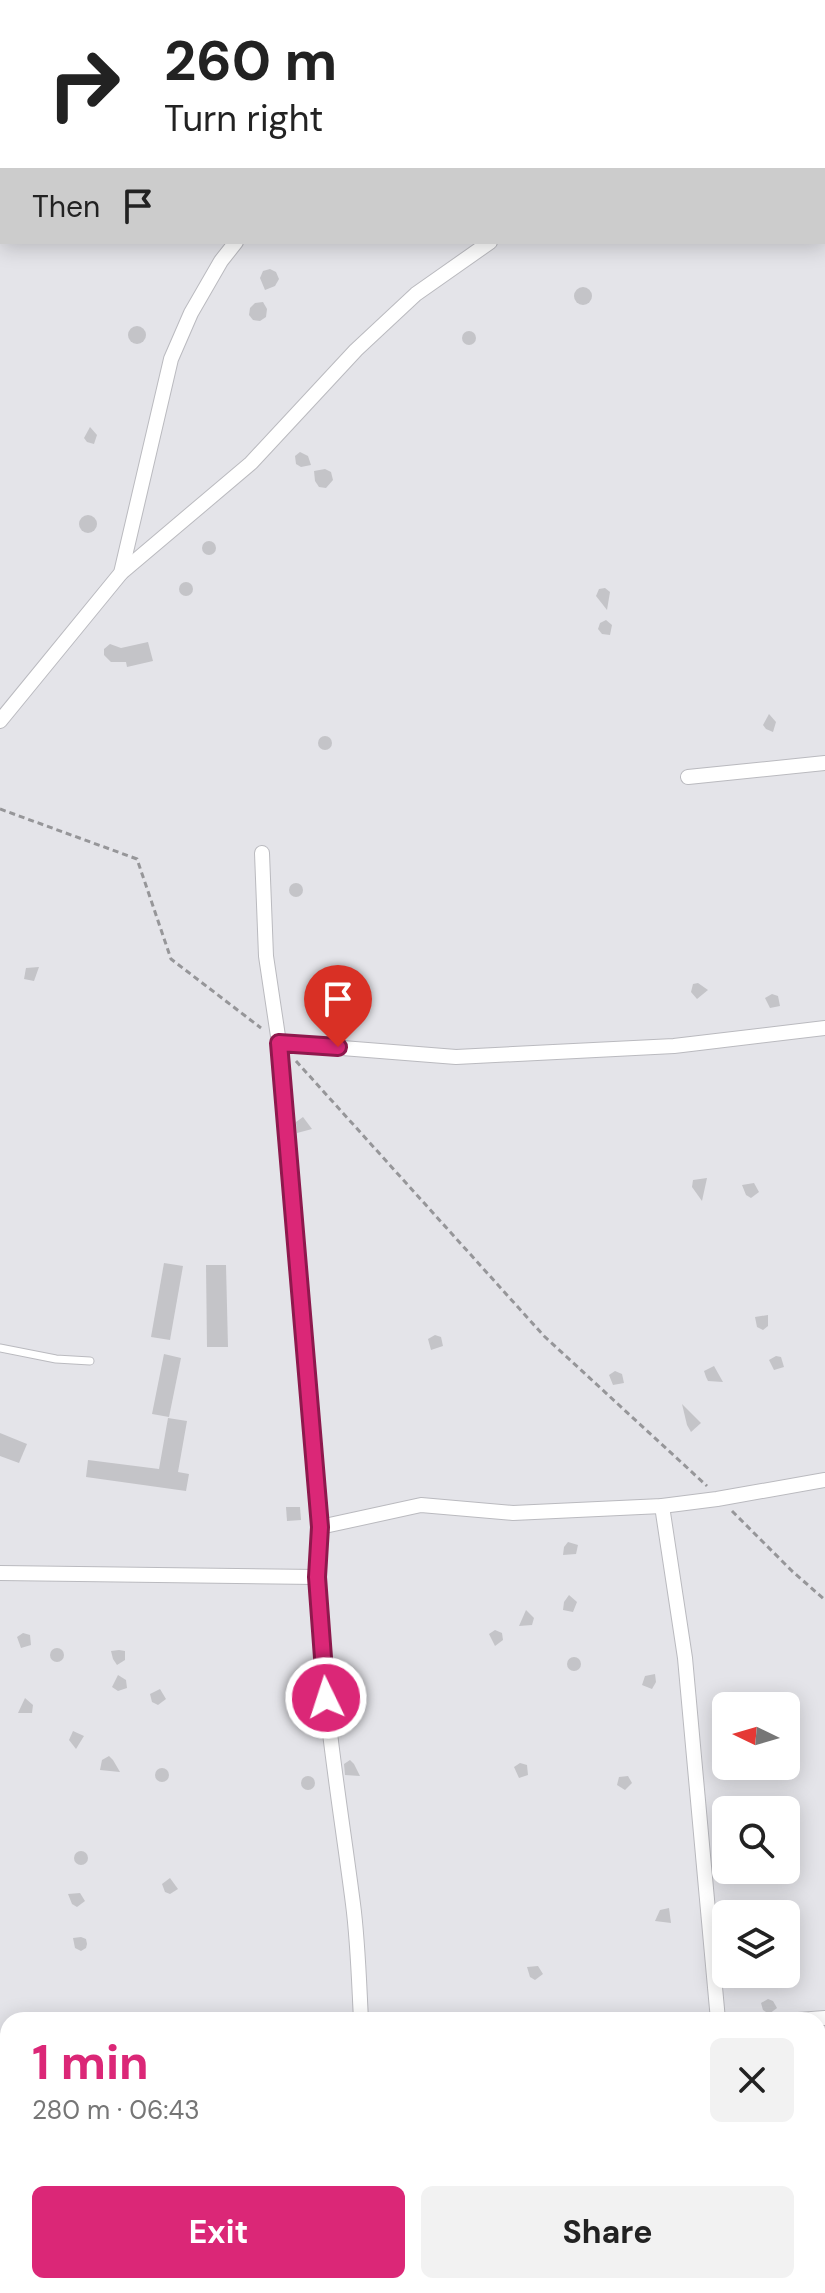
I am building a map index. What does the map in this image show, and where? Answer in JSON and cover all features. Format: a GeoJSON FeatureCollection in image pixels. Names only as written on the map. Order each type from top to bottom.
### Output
{"type":"FeatureCollection","features":[{"type":"Feature","properties":{"kind":"street"},"geometry":{"type":"LineString","coordinates":[[121,573],[171,359],[191,313],[234,244]]}},
{"type":"Feature","properties":{"kind":"street"},"geometry":{"type":"LineString","coordinates":[[0,721],[121,573],[251,463],[356,350],[416,294],[486,244]]}},
{"type":"Feature","properties":{"kind":"street"},"geometry":{"type":"LineString","coordinates":[[688,777],[825,763]]}},
{"type":"Feature","properties":{"kind":"street"},"geometry":{"type":"LineString","coordinates":[[262,853],[266,956],[279,1043],[320,1527],[317,1577],[330,1748],[353,1908],[360,2012]]}},
{"type":"Feature","properties":{"kind":"street"},"geometry":{"type":"LineString","coordinates":[[279,1043],[456,1057],[674,1046],[825,1028]]}},
{"type":"Feature","properties":{"kind":"street"},"geometry":{"type":"LineString","coordinates":[[320,1527],[421,1505],[513,1513],[662,1506],[825,1480]]}},
{"type":"Feature","properties":{"kind":"street"},"geometry":{"type":"LineString","coordinates":[[662,1506],[685,1658],[717,2012]]}},
{"type":"Feature","properties":{"kind":"street"},"geometry":{"type":"LineString","coordinates":[[0,1573],[317,1577]]}},
{"type":"Feature","properties":{"kind":"lane"},"geometry":{"type":"LineString","coordinates":[[0,1348],[56,1359],[90,1361]]}},
{"type":"Feature","properties":{"kind":"path"},"geometry":{"type":"LineString","coordinates":[[0,809],[137,859],[171,959],[279,1043],[544,1336],[825,1600]]}},
{"type":"Feature","properties":{"kind":"building"},"geometry":{"type":"Polygon","coordinates":[[[270,269],[276,272],[279,279],[275,286],[265,290],[260,278],[263,271],[270,269]]]}},
{"type":"Feature","properties":{"kind":"building"},"geometry":{"type":"Polygon","coordinates":[[[579,287],[587,287],[592,296],[590,303],[579,305],[574,300],[574,292],[579,287]]]}},
{"type":"Feature","properties":{"kind":"building"},"geometry":{"type":"Polygon","coordinates":[[[263,302],[267,309],[266,317],[260,321],[253,320],[249,315],[250,308],[255,303],[263,302]]]}},
{"type":"Feature","properties":{"kind":"building"},"geometry":{"type":"Polygon","coordinates":[[[133,326],[141,326],[146,335],[144,342],[133,344],[128,339],[128,331],[133,326]]]}},
{"type":"Feature","properties":{"kind":"building"},"geometry":{"type":"Polygon","coordinates":[[[469,331],[476,338],[469,345],[462,338],[469,331]]]}},
{"type":"Feature","properties":{"kind":"building"},"geometry":{"type":"Polygon","coordinates":[[[90,427],[97,435],[94,444],[84,438],[90,427]]]}},
{"type":"Feature","properties":{"kind":"building"},"geometry":{"type":"Polygon","coordinates":[[[300,452],[308,456],[311,465],[301,467],[296,464],[295,456],[300,452]]]}},
{"type":"Feature","properties":{"kind":"building"},"geometry":{"type":"Polygon","coordinates":[[[325,469],[331,472],[333,480],[326,488],[319,487],[314,471],[325,469]]]}},
{"type":"Feature","properties":{"kind":"building"},"geometry":{"type":"Polygon","coordinates":[[[84,515],[92,515],[97,524],[95,531],[84,533],[79,528],[79,520],[84,515]]]}},
{"type":"Feature","properties":{"kind":"building"},"geometry":{"type":"Polygon","coordinates":[[[209,541],[216,548],[209,555],[202,548],[209,541]]]}},
{"type":"Feature","properties":{"kind":"building"},"geometry":{"type":"Polygon","coordinates":[[[186,582],[193,589],[186,596],[179,589],[186,582]]]}},
{"type":"Feature","properties":{"kind":"building"},"geometry":{"type":"Polygon","coordinates":[[[605,588],[610,592],[607,610],[596,596],[599,589],[605,588]]]}},
{"type":"Feature","properties":{"kind":"building"},"geometry":{"type":"Polygon","coordinates":[[[606,620],[612,625],[610,635],[602,634],[598,629],[600,623],[606,620]]]}},
{"type":"Feature","properties":{"kind":"building"},"geometry":{"type":"Polygon","coordinates":[[[148,642],[153,661],[127,667],[126,662],[111,662],[104,655],[104,649],[110,644],[121,648],[148,642]]]}},
{"type":"Feature","properties":{"kind":"building"},"geometry":{"type":"Polygon","coordinates":[[[769,714],[776,722],[773,732],[763,725],[769,714]]]}},
{"type":"Feature","properties":{"kind":"building"},"geometry":{"type":"Polygon","coordinates":[[[325,736],[332,743],[325,750],[318,743],[325,736]]]}},
{"type":"Feature","properties":{"kind":"building"},"geometry":{"type":"Polygon","coordinates":[[[296,883],[303,890],[296,897],[289,890],[296,883]]]}},
{"type":"Feature","properties":{"kind":"building"},"geometry":{"type":"Polygon","coordinates":[[[39,967],[34,981],[24,979],[26,968],[39,967]]]}},
{"type":"Feature","properties":{"kind":"building"},"geometry":{"type":"Polygon","coordinates":[[[698,983],[708,990],[697,999],[691,992],[693,984],[698,983]]]}},
{"type":"Feature","properties":{"kind":"building"},"geometry":{"type":"Polygon","coordinates":[[[772,994],[778,996],[780,1006],[770,1008],[765,998],[772,994]]]}},
{"type":"Feature","properties":{"kind":"building"},"geometry":{"type":"Polygon","coordinates":[[[303,1117],[312,1129],[297,1133],[296,1122],[303,1117]]]}},
{"type":"Feature","properties":{"kind":"building"},"geometry":{"type":"Polygon","coordinates":[[[707,1178],[702,1201],[692,1187],[693,1180],[707,1178]]]}},
{"type":"Feature","properties":{"kind":"building"},"geometry":{"type":"Polygon","coordinates":[[[754,1183],[759,1192],[751,1198],[746,1195],[742,1185],[754,1183]]]}},
{"type":"Feature","properties":{"kind":"building"},"geometry":{"type":"Polygon","coordinates":[[[164,1263],[183,1266],[170,1340],[151,1337],[164,1263]]]}},
{"type":"Feature","properties":{"kind":"building"},"geometry":{"type":"Polygon","coordinates":[[[206,1265],[226,1265],[228,1347],[207,1347],[206,1265]]]}},
{"type":"Feature","properties":{"kind":"building"},"geometry":{"type":"Polygon","coordinates":[[[768,1315],[768,1326],[763,1330],[757,1327],[755,1317],[768,1315]]]}},
{"type":"Feature","properties":{"kind":"building"},"geometry":{"type":"Polygon","coordinates":[[[435,1335],[441,1337],[443,1346],[431,1350],[428,1339],[435,1335]]]}},
{"type":"Feature","properties":{"kind":"building"},"geometry":{"type":"Polygon","coordinates":[[[164,1354],[181,1358],[169,1417],[152,1414],[164,1354]]]}},
{"type":"Feature","properties":{"kind":"building"},"geometry":{"type":"Polygon","coordinates":[[[781,1357],[784,1367],[774,1370],[769,1360],[781,1357]]]}},
{"type":"Feature","properties":{"kind":"building"},"geometry":{"type":"Polygon","coordinates":[[[714,1366],[723,1382],[708,1381],[704,1371],[714,1366]]]}},
{"type":"Feature","properties":{"kind":"building"},"geometry":{"type":"Polygon","coordinates":[[[615,1371],[622,1374],[624,1383],[613,1385],[609,1375],[615,1371]]]}},
{"type":"Feature","properties":{"kind":"building"},"geometry":{"type":"Polygon","coordinates":[[[682,1404],[701,1423],[691,1432],[687,1425],[682,1404]]]}},
{"type":"Feature","properties":{"kind":"building"},"geometry":{"type":"Polygon","coordinates":[[[168,1418],[187,1421],[178,1472],[189,1474],[186,1491],[86,1477],[88,1460],[159,1469],[168,1418]]]}},
{"type":"Feature","properties":{"kind":"building"},"geometry":{"type":"Polygon","coordinates":[[[0,1433],[27,1444],[19,1463],[0,1456],[0,1433]]]}},
{"type":"Feature","properties":{"kind":"building"},"geometry":{"type":"Polygon","coordinates":[[[286,1507],[300,1507],[301,1520],[287,1521],[286,1507]]]}},
{"type":"Feature","properties":{"kind":"building"},"geometry":{"type":"Polygon","coordinates":[[[568,1542],[578,1545],[576,1554],[563,1555],[568,1542]]]}},
{"type":"Feature","properties":{"kind":"building"},"geometry":{"type":"Polygon","coordinates":[[[569,1595],[577,1602],[573,1612],[563,1610],[569,1595]]]}},
{"type":"Feature","properties":{"kind":"building"},"geometry":{"type":"Polygon","coordinates":[[[526,1610],[534,1618],[532,1625],[519,1626],[526,1610]]]}},
{"type":"Feature","properties":{"kind":"building"},"geometry":{"type":"Polygon","coordinates":[[[495,1630],[502,1633],[503,1640],[495,1646],[489,1634],[495,1630]]]}},
{"type":"Feature","properties":{"kind":"building"},"geometry":{"type":"Polygon","coordinates":[[[23,1633],[30,1635],[31,1645],[21,1648],[17,1637],[23,1633]]]}},
{"type":"Feature","properties":{"kind":"building"},"geometry":{"type":"Polygon","coordinates":[[[57,1648],[64,1655],[57,1662],[50,1655],[57,1648]]]}},
{"type":"Feature","properties":{"kind":"building"},"geometry":{"type":"Polygon","coordinates":[[[111,1651],[125,1651],[125,1660],[117,1665],[111,1651]]]}},
{"type":"Feature","properties":{"kind":"building"},"geometry":{"type":"Polygon","coordinates":[[[574,1657],[581,1664],[574,1671],[567,1664],[574,1657]]]}},
{"type":"Feature","properties":{"kind":"building"},"geometry":{"type":"Polygon","coordinates":[[[655,1674],[656,1682],[652,1689],[642,1685],[645,1676],[655,1674]]]}},
{"type":"Feature","properties":{"kind":"building"},"geometry":{"type":"Polygon","coordinates":[[[118,1675],[126,1680],[127,1688],[118,1691],[112,1687],[118,1675]]]}},
{"type":"Feature","properties":{"kind":"building"},"geometry":{"type":"Polygon","coordinates":[[[160,1689],[166,1699],[158,1705],[152,1702],[150,1694],[160,1689]]]}},
{"type":"Feature","properties":{"kind":"building"},"geometry":{"type":"Polygon","coordinates":[[[25,1698],[33,1705],[32,1713],[18,1713],[25,1698]]]}},
{"type":"Feature","properties":{"kind":"building"},"geometry":{"type":"Polygon","coordinates":[[[73,1731],[84,1736],[76,1749],[69,1740],[73,1731]]]}},
{"type":"Feature","properties":{"kind":"building"},"geometry":{"type":"Polygon","coordinates":[[[109,1756],[120,1772],[100,1770],[102,1760],[109,1756]]]}},
{"type":"Feature","properties":{"kind":"building"},"geometry":{"type":"Polygon","coordinates":[[[350,1760],[360,1776],[345,1775],[344,1764],[350,1760]]]}},
{"type":"Feature","properties":{"kind":"building"},"geometry":{"type":"Polygon","coordinates":[[[520,1763],[527,1765],[528,1775],[519,1778],[514,1767],[520,1763]]]}},
{"type":"Feature","properties":{"kind":"building"},"geometry":{"type":"Polygon","coordinates":[[[162,1768],[169,1775],[162,1782],[155,1775],[162,1768]]]}},
{"type":"Feature","properties":{"kind":"building"},"geometry":{"type":"Polygon","coordinates":[[[308,1776],[315,1783],[308,1790],[301,1783],[308,1776]]]}},
{"type":"Feature","properties":{"kind":"building"},"geometry":{"type":"Polygon","coordinates":[[[628,1776],[632,1783],[625,1790],[617,1785],[619,1777],[628,1776]]]}},
{"type":"Feature","properties":{"kind":"building"},"geometry":{"type":"Polygon","coordinates":[[[81,1851],[88,1858],[81,1865],[74,1858],[81,1851]]]}},
{"type":"Feature","properties":{"kind":"building"},"geometry":{"type":"Polygon","coordinates":[[[170,1878],[178,1889],[170,1894],[165,1892],[162,1884],[170,1878]]]}},
{"type":"Feature","properties":{"kind":"building"},"geometry":{"type":"Polygon","coordinates":[[[80,1893],[85,1901],[77,1907],[72,1904],[68,1894],[80,1893]]]}},
{"type":"Feature","properties":{"kind":"building"},"geometry":{"type":"Polygon","coordinates":[[[669,1908],[671,1923],[655,1921],[660,1910],[669,1908]]]}},
{"type":"Feature","properties":{"kind":"building"},"geometry":{"type":"Polygon","coordinates":[[[73,1938],[86,1939],[87,1944],[81,1951],[75,1948],[73,1938]]]}},
{"type":"Feature","properties":{"kind":"building"},"geometry":{"type":"Polygon","coordinates":[[[538,1966],[543,1974],[535,1980],[530,1977],[527,1967],[538,1966]]]}},
{"type":"Feature","properties":{"kind":"building"},"geometry":{"type":"Polygon","coordinates":[[[768,1999],[777,2008],[766,2012],[761,2003],[768,1999]]]}},
{"type":"Feature","properties":{"kind":"route"},"geometry":{"type":"LineString","coordinates":[[326,1698],[317,1577],[320,1527],[279,1043],[338,1047]]}}]}
